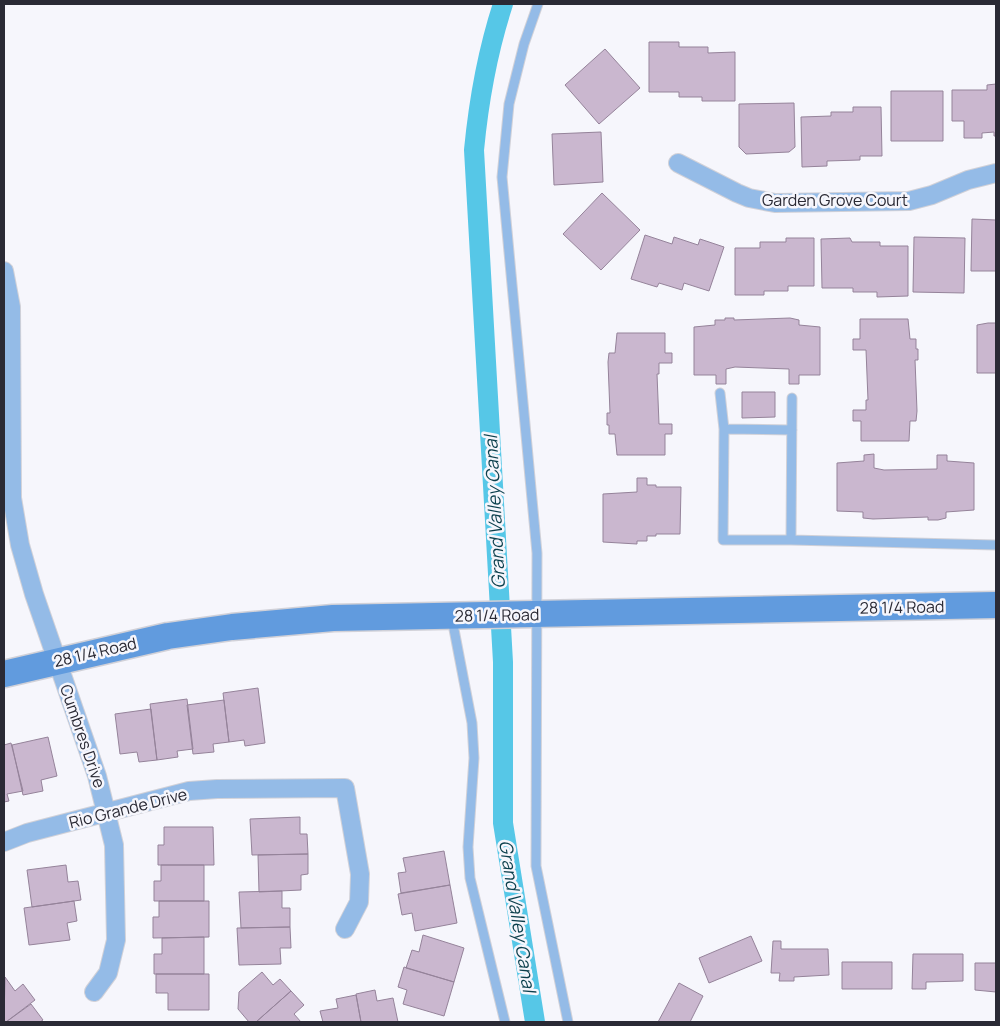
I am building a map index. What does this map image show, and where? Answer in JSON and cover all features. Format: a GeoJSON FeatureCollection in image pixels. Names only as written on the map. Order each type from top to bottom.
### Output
{"type":"FeatureCollection","features":[{"type":"Feature","properties":{"kind":"main road","name":"28 1/4 Road"},"geometry":{"type":"LineString","coordinates":[[4,674],[57,660],[168,636],[232,627],[333,618],[996,605]]}},
{"type":"Feature","properties":{"kind":"street","name":"Garden Grove Court"},"geometry":{"type":"LineString","coordinates":[[678,162],[737,193],[749,198],[775,203],[909,201],[943,192],[984,174],[996,173]]}},
{"type":"Feature","properties":{"kind":"street","name":"Cumbres Drive"},"geometry":{"type":"LineString","coordinates":[[4,270],[11,307],[8,440],[12,498],[20,545],[57,660],[98,776],[114,845],[116,940],[108,973],[94,992]]}},
{"type":"Feature","properties":{"kind":"street","name":"Rio Grande Drive"},"geometry":{"type":"LineString","coordinates":[[4,842],[27,833],[189,791],[346,788],[360,874],[360,902],[346,929]]}},
{"type":"Feature","properties":{"kind":"lane"},"geometry":{"type":"LineString","coordinates":[[538,4],[524,44],[509,104],[502,177],[537,553],[532,614],[536,866],[568,1022]]}},
{"type":"Feature","properties":{"kind":"lane"},"geometry":{"type":"LineString","coordinates":[[720,393],[724,429],[723,540],[996,545]]}},
{"type":"Feature","properties":{"kind":"lane"},"geometry":{"type":"LineString","coordinates":[[791,540],[792,398]]}},
{"type":"Feature","properties":{"kind":"lane"},"geometry":{"type":"LineString","coordinates":[[724,429],[792,430]]}},
{"type":"Feature","properties":{"kind":"lane"},"geometry":{"type":"LineString","coordinates":[[463,616],[474,758],[468,847],[470,878],[505,1022]]}},
{"type":"Feature","properties":{"kind":"building"},"geometry":{"type":"Polygon","coordinates":[[[649,42],[679,42],[679,47],[708,47],[708,53],[735,52],[735,101],[702,101],[702,97],[679,97],[679,92],[649,92],[649,42]]]}},
{"type":"Feature","properties":{"kind":"building"},"geometry":{"type":"Polygon","coordinates":[[[605,49],[640,88],[599,124],[565,85],[605,49]]]}},
{"type":"Feature","properties":{"kind":"building"},"geometry":{"type":"Polygon","coordinates":[[[996,84],[996,136],[994,136],[994,132],[982,133],[982,138],[964,138],[964,121],[952,121],[952,90],[987,90],[987,85],[996,84]]]}},
{"type":"Feature","properties":{"kind":"building"},"geometry":{"type":"Polygon","coordinates":[[[891,91],[943,91],[943,141],[891,141],[891,91]]]}},
{"type":"Feature","properties":{"kind":"building"},"geometry":{"type":"Polygon","coordinates":[[[794,103],[795,147],[789,152],[746,154],[739,147],[739,104],[794,103]]]}},
{"type":"Feature","properties":{"kind":"building"},"geometry":{"type":"Polygon","coordinates":[[[853,107],[881,107],[882,156],[860,156],[860,160],[827,161],[827,166],[802,167],[801,117],[831,116],[831,112],[853,112],[853,107]]]}},
{"type":"Feature","properties":{"kind":"building"},"geometry":{"type":"Polygon","coordinates":[[[601,132],[603,182],[554,185],[552,134],[601,132]]]}},
{"type":"Feature","properties":{"kind":"building"},"geometry":{"type":"Polygon","coordinates":[[[602,193],[640,230],[601,270],[563,234],[602,193]]]}},
{"type":"Feature","properties":{"kind":"building"},"geometry":{"type":"Polygon","coordinates":[[[972,219],[996,220],[996,271],[971,271],[972,219]]]}},
{"type":"Feature","properties":{"kind":"building"},"geometry":{"type":"Polygon","coordinates":[[[645,235],[672,244],[674,237],[698,245],[700,239],[724,247],[709,291],[684,283],[682,290],[659,283],[657,287],[631,279],[645,235]]]}},
{"type":"Feature","properties":{"kind":"building"},"geometry":{"type":"Polygon","coordinates":[[[914,237],[965,238],[964,293],[913,292],[914,237]]]}},
{"type":"Feature","properties":{"kind":"building"},"geometry":{"type":"Polygon","coordinates":[[[786,238],[814,238],[814,286],[788,286],[788,291],[764,291],[764,295],[735,295],[735,248],[760,248],[760,242],[786,242],[786,238]]]}},
{"type":"Feature","properties":{"kind":"building"},"geometry":{"type":"Polygon","coordinates":[[[850,238],[852,242],[880,242],[880,246],[908,246],[908,296],[877,297],[877,292],[853,292],[853,288],[822,288],[821,239],[850,238]]]}},
{"type":"Feature","properties":{"kind":"building"},"geometry":{"type":"Polygon","coordinates":[[[725,318],[734,318],[734,320],[790,318],[799,320],[799,325],[820,327],[820,375],[799,375],[799,384],[789,384],[789,369],[735,367],[726,369],[726,384],[716,384],[716,375],[694,375],[694,327],[715,325],[715,320],[725,320],[725,318]]]}},
{"type":"Feature","properties":{"kind":"building"},"geometry":{"type":"Polygon","coordinates":[[[860,319],[908,319],[910,339],[916,339],[916,349],[918,349],[918,360],[915,360],[917,411],[916,421],[910,421],[909,441],[861,441],[861,421],[853,421],[853,410],[866,410],[866,400],[868,400],[866,350],[853,350],[853,339],[860,339],[860,319]]]}},
{"type":"Feature","properties":{"kind":"building"},"geometry":{"type":"Polygon","coordinates":[[[996,323],[996,373],[977,373],[977,325],[996,323]]]}},
{"type":"Feature","properties":{"kind":"building"},"geometry":{"type":"Polygon","coordinates":[[[617,333],[665,333],[665,353],[672,353],[672,363],[659,363],[659,374],[657,374],[659,424],[672,424],[672,434],[665,434],[665,455],[617,455],[615,434],[609,434],[607,413],[610,413],[609,353],[615,353],[617,333]]]}},
{"type":"Feature","properties":{"kind":"building"},"geometry":{"type":"Polygon","coordinates":[[[742,392],[775,392],[775,417],[742,418],[742,392]]]}},
{"type":"Feature","properties":{"kind":"building"},"geometry":{"type":"Polygon","coordinates":[[[874,454],[874,468],[884,470],[937,469],[937,455],[947,455],[947,461],[974,463],[974,510],[946,512],[946,518],[938,520],[928,520],[928,517],[873,519],[863,518],[863,512],[837,511],[837,463],[864,461],[864,455],[874,454]]]}},
{"type":"Feature","properties":{"kind":"building"},"geometry":{"type":"Polygon","coordinates":[[[637,478],[647,478],[647,485],[656,485],[656,487],[681,487],[680,534],[647,536],[647,541],[637,541],[637,544],[603,542],[603,494],[637,492],[637,478]]]}},
{"type":"Feature","properties":{"kind":"building"},"geometry":{"type":"Polygon","coordinates":[[[258,688],[265,743],[245,746],[244,740],[229,742],[223,693],[258,688]]]}},
{"type":"Feature","properties":{"kind":"building"},"geometry":{"type":"Polygon","coordinates":[[[187,699],[193,749],[177,751],[178,757],[157,760],[150,704],[187,699]]]}},
{"type":"Feature","properties":{"kind":"building"},"geometry":{"type":"Polygon","coordinates":[[[224,700],[229,742],[213,744],[214,752],[193,754],[187,705],[224,700]]]}},
{"type":"Feature","properties":{"kind":"building"},"geometry":{"type":"Polygon","coordinates":[[[151,709],[157,760],[139,762],[137,752],[120,754],[115,714],[151,709]]]}},
{"type":"Feature","properties":{"kind":"building"},"geometry":{"type":"Polygon","coordinates":[[[48,737],[57,776],[41,780],[43,791],[23,795],[12,745],[48,737]]]}},
{"type":"Feature","properties":{"kind":"building"},"geometry":{"type":"Polygon","coordinates":[[[11,743],[23,791],[7,794],[9,801],[4,802],[4,745],[11,743]]]}},
{"type":"Feature","properties":{"kind":"building"},"geometry":{"type":"Polygon","coordinates":[[[300,817],[300,834],[307,834],[308,854],[252,855],[250,819],[300,817]]]}},
{"type":"Feature","properties":{"kind":"building"},"geometry":{"type":"Polygon","coordinates":[[[164,827],[213,827],[214,865],[158,865],[158,845],[164,845],[164,827]]]}},
{"type":"Feature","properties":{"kind":"building"},"geometry":{"type":"Polygon","coordinates":[[[444,851],[450,885],[401,893],[398,873],[406,872],[403,858],[444,851]]]}},
{"type":"Feature","properties":{"kind":"building"},"geometry":{"type":"Polygon","coordinates":[[[308,854],[308,874],[301,875],[301,890],[259,892],[258,855],[308,854]]]}},
{"type":"Feature","properties":{"kind":"building"},"geometry":{"type":"Polygon","coordinates":[[[66,865],[68,882],[78,881],[81,900],[32,907],[27,870],[66,865]]]}},
{"type":"Feature","properties":{"kind":"building"},"geometry":{"type":"Polygon","coordinates":[[[161,865],[204,865],[204,901],[154,901],[154,881],[161,881],[161,865]]]}},
{"type":"Feature","properties":{"kind":"building"},"geometry":{"type":"Polygon","coordinates":[[[450,885],[457,923],[415,931],[412,913],[402,915],[398,894],[450,885]]]}},
{"type":"Feature","properties":{"kind":"building"},"geometry":{"type":"Polygon","coordinates":[[[282,891],[282,908],[290,908],[290,927],[241,928],[239,892],[282,891]]]}},
{"type":"Feature","properties":{"kind":"building"},"geometry":{"type":"Polygon","coordinates":[[[74,901],[77,921],[67,923],[70,940],[29,945],[24,908],[74,901]]]}},
{"type":"Feature","properties":{"kind":"building"},"geometry":{"type":"Polygon","coordinates":[[[159,901],[209,901],[209,937],[153,938],[153,917],[159,917],[159,901]]]}},
{"type":"Feature","properties":{"kind":"building"},"geometry":{"type":"Polygon","coordinates":[[[290,927],[291,948],[280,948],[281,964],[239,965],[237,928],[290,927]]]}},
{"type":"Feature","properties":{"kind":"building"},"geometry":{"type":"Polygon","coordinates":[[[423,935],[464,948],[454,982],[406,968],[412,950],[419,952],[423,935]]]}},
{"type":"Feature","properties":{"kind":"building"},"geometry":{"type":"Polygon","coordinates":[[[751,936],[762,961],[709,983],[699,958],[751,936]]]}},
{"type":"Feature","properties":{"kind":"building"},"geometry":{"type":"Polygon","coordinates":[[[204,937],[204,974],[154,974],[154,954],[162,954],[162,938],[204,937]]]}},
{"type":"Feature","properties":{"kind":"building"},"geometry":{"type":"Polygon","coordinates":[[[773,941],[781,941],[781,949],[828,949],[829,975],[794,977],[794,981],[779,981],[780,973],[771,973],[773,941]]]}},
{"type":"Feature","properties":{"kind":"building"},"geometry":{"type":"Polygon","coordinates":[[[913,954],[963,954],[963,981],[926,982],[926,989],[912,989],[913,954]]]}},
{"type":"Feature","properties":{"kind":"building"},"geometry":{"type":"Polygon","coordinates":[[[842,962],[892,962],[892,989],[842,989],[842,962]]]}},
{"type":"Feature","properties":{"kind":"building"},"geometry":{"type":"Polygon","coordinates":[[[975,963],[996,963],[996,992],[975,990],[975,963]]]}},
{"type":"Feature","properties":{"kind":"building"},"geometry":{"type":"Polygon","coordinates":[[[404,967],[454,982],[444,1016],[403,1004],[407,990],[398,987],[404,967]]]}},
{"type":"Feature","properties":{"kind":"building"},"geometry":{"type":"Polygon","coordinates":[[[262,972],[273,985],[280,979],[291,991],[256,1022],[249,1022],[238,1009],[239,992],[262,972]]]}},
{"type":"Feature","properties":{"kind":"building"},"geometry":{"type":"Polygon","coordinates":[[[156,974],[209,974],[209,1010],[168,1010],[168,993],[156,993],[156,974]]]}},
{"type":"Feature","properties":{"kind":"building"},"geometry":{"type":"Polygon","coordinates":[[[5,977],[15,991],[23,984],[35,1000],[4,1022],[5,977]]]}},
{"type":"Feature","properties":{"kind":"building"},"geometry":{"type":"Polygon","coordinates":[[[679,983],[703,996],[690,1022],[658,1022],[679,983]]]}},
{"type":"Feature","properties":{"kind":"building"},"geometry":{"type":"Polygon","coordinates":[[[375,990],[377,1001],[393,998],[398,1022],[361,1022],[356,994],[375,990]]]}},
{"type":"Feature","properties":{"kind":"building"},"geometry":{"type":"Polygon","coordinates":[[[291,991],[304,1005],[294,1014],[301,1022],[256,1022],[291,991]]]}},
{"type":"Feature","properties":{"kind":"building"},"geometry":{"type":"Polygon","coordinates":[[[356,995],[361,1022],[323,1022],[320,1011],[338,1008],[336,999],[356,995]]]}},
{"type":"Feature","properties":{"kind":"building"},"geometry":{"type":"Polygon","coordinates":[[[31,1004],[43,1020],[40,1022],[6,1022],[31,1004]]]}},
{"type":"Feature","properties":{"kind":"waterway","name":"Grand Valley Canal"},"geometry":{"type":"LineString","coordinates":[[503,4],[484,76],[474,150],[503,662],[503,823],[535,1022]]}}]}
